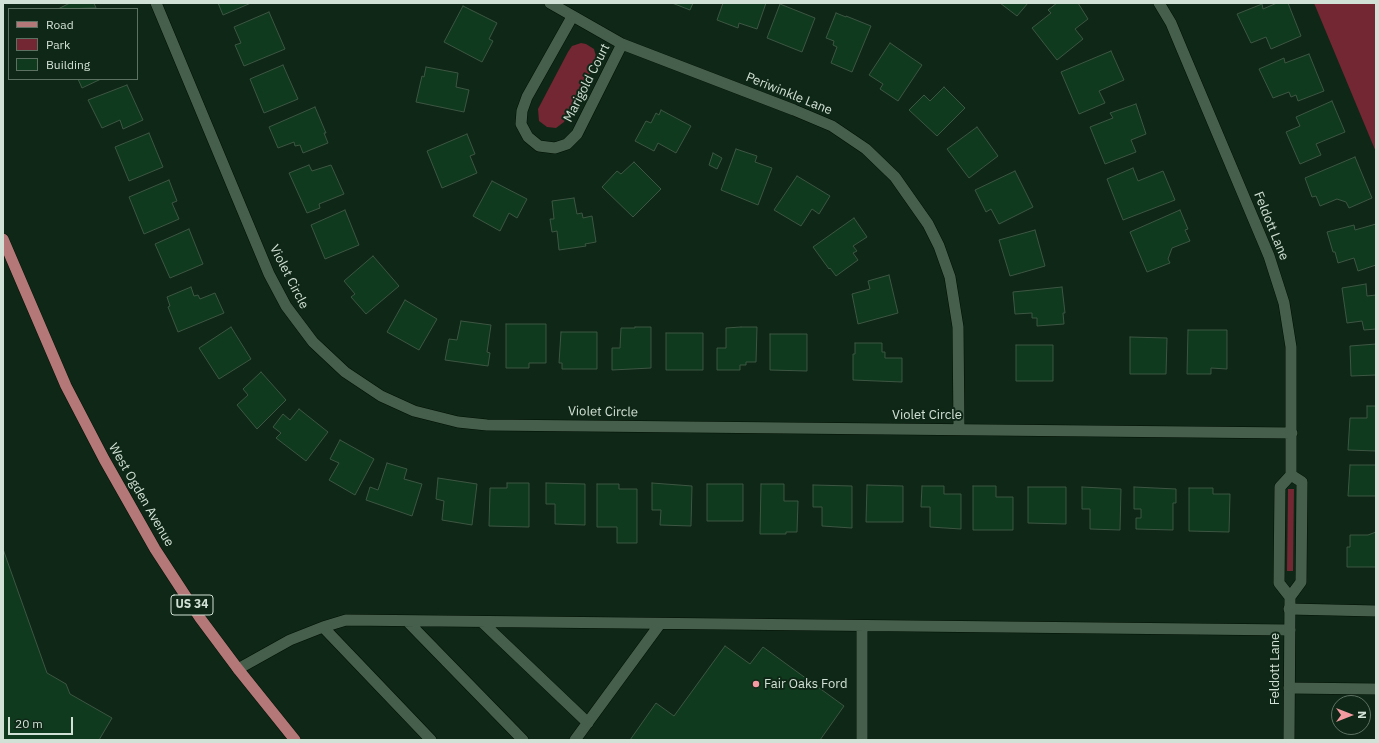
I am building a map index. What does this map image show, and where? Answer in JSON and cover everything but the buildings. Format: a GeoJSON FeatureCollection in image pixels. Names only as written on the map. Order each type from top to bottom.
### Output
{"type":"FeatureCollection","features":[{"type":"Feature","properties":{"kind":"main road","name":"West Ogden Avenue"},"geometry":{"type":"LineString","coordinates":[[3,239],[66,386],[104,459],[155,549],[200,618],[238,669],[295,740]]}},
{"type":"Feature","properties":{"kind":"street","name":"Violet Circle"},"geometry":{"type":"LineString","coordinates":[[156,3],[279,294],[293,317],[318,348],[354,380],[381,396],[429,416],[458,422],[487,425],[1292,433]]}},
{"type":"Feature","properties":{"kind":"street","name":"Periwinkle Lane"},"geometry":{"type":"LineString","coordinates":[[550,3],[572,17],[622,44],[832,126],[866,149],[895,177],[928,224],[939,246],[950,277],[958,327],[959,429]]}},
{"type":"Feature","properties":{"kind":"street","name":"Feldott Lane"},"geometry":{"type":"LineString","coordinates":[[1159,3],[1181,47],[1277,279],[1287,320],[1290,347],[1292,433],[1291,475],[1302,482],[1301,582],[1290,597],[1289,610],[1289,740]]}},
{"type":"Feature","properties":{"kind":"street","name":"Marigold Court"},"geometry":{"type":"LineString","coordinates":[[572,17],[527,97],[522,111],[521,124],[528,137],[539,146],[555,148],[567,144],[577,134],[622,44]]}},
{"type":"Feature","properties":{"kind":"street"},"geometry":{"type":"LineString","coordinates":[[1290,597],[1279,583],[1280,487],[1291,475]]}},
{"type":"Feature","properties":{"kind":"street"},"geometry":{"type":"LineString","coordinates":[[1289,610],[1376,611]]}},
{"type":"Feature","properties":{"kind":"street"},"geometry":{"type":"LineString","coordinates":[[238,669],[290,640],[346,620],[1290,630]]}},
{"type":"Feature","properties":{"kind":"street"},"geometry":{"type":"LineString","coordinates":[[407,621],[523,740]]}},
{"type":"Feature","properties":{"kind":"street"},"geometry":{"type":"LineString","coordinates":[[482,622],[588,723]]}},
{"type":"Feature","properties":{"kind":"street"},"geometry":{"type":"LineString","coordinates":[[575,740],[660,624]]}},
{"type":"Feature","properties":{"kind":"street"},"geometry":{"type":"LineString","coordinates":[[862,626],[862,740]]}},
{"type":"Feature","properties":{"kind":"street"},"geometry":{"type":"LineString","coordinates":[[323,627],[431,740]]}},
{"type":"Feature","properties":{"kind":"street"},"geometry":{"type":"LineString","coordinates":[[1289,688],[1376,689]]}},
{"type":"Feature","properties":{"kind":"green space"},"geometry":{"type":"Polygon","coordinates":[[[1314,3],[1376,3],[1376,152],[1314,3]]]}},
{"type":"Feature","properties":{"kind":"green space"},"geometry":{"type":"Polygon","coordinates":[[[581,43],[594,49],[597,60],[564,122],[556,128],[547,127],[539,121],[538,109],[568,52],[572,46],[581,43]]]}},
{"type":"Feature","properties":{"kind":"green space"},"geometry":{"type":"Polygon","coordinates":[[[1288,489],[1294,489],[1293,571],[1287,571],[1288,489]]]}},
{"type":"Feature","properties":{"kind":"place","name":"Fair Oaks Ford"},"geometry":{"type":"Point","coordinates":[756,684]}}]}
